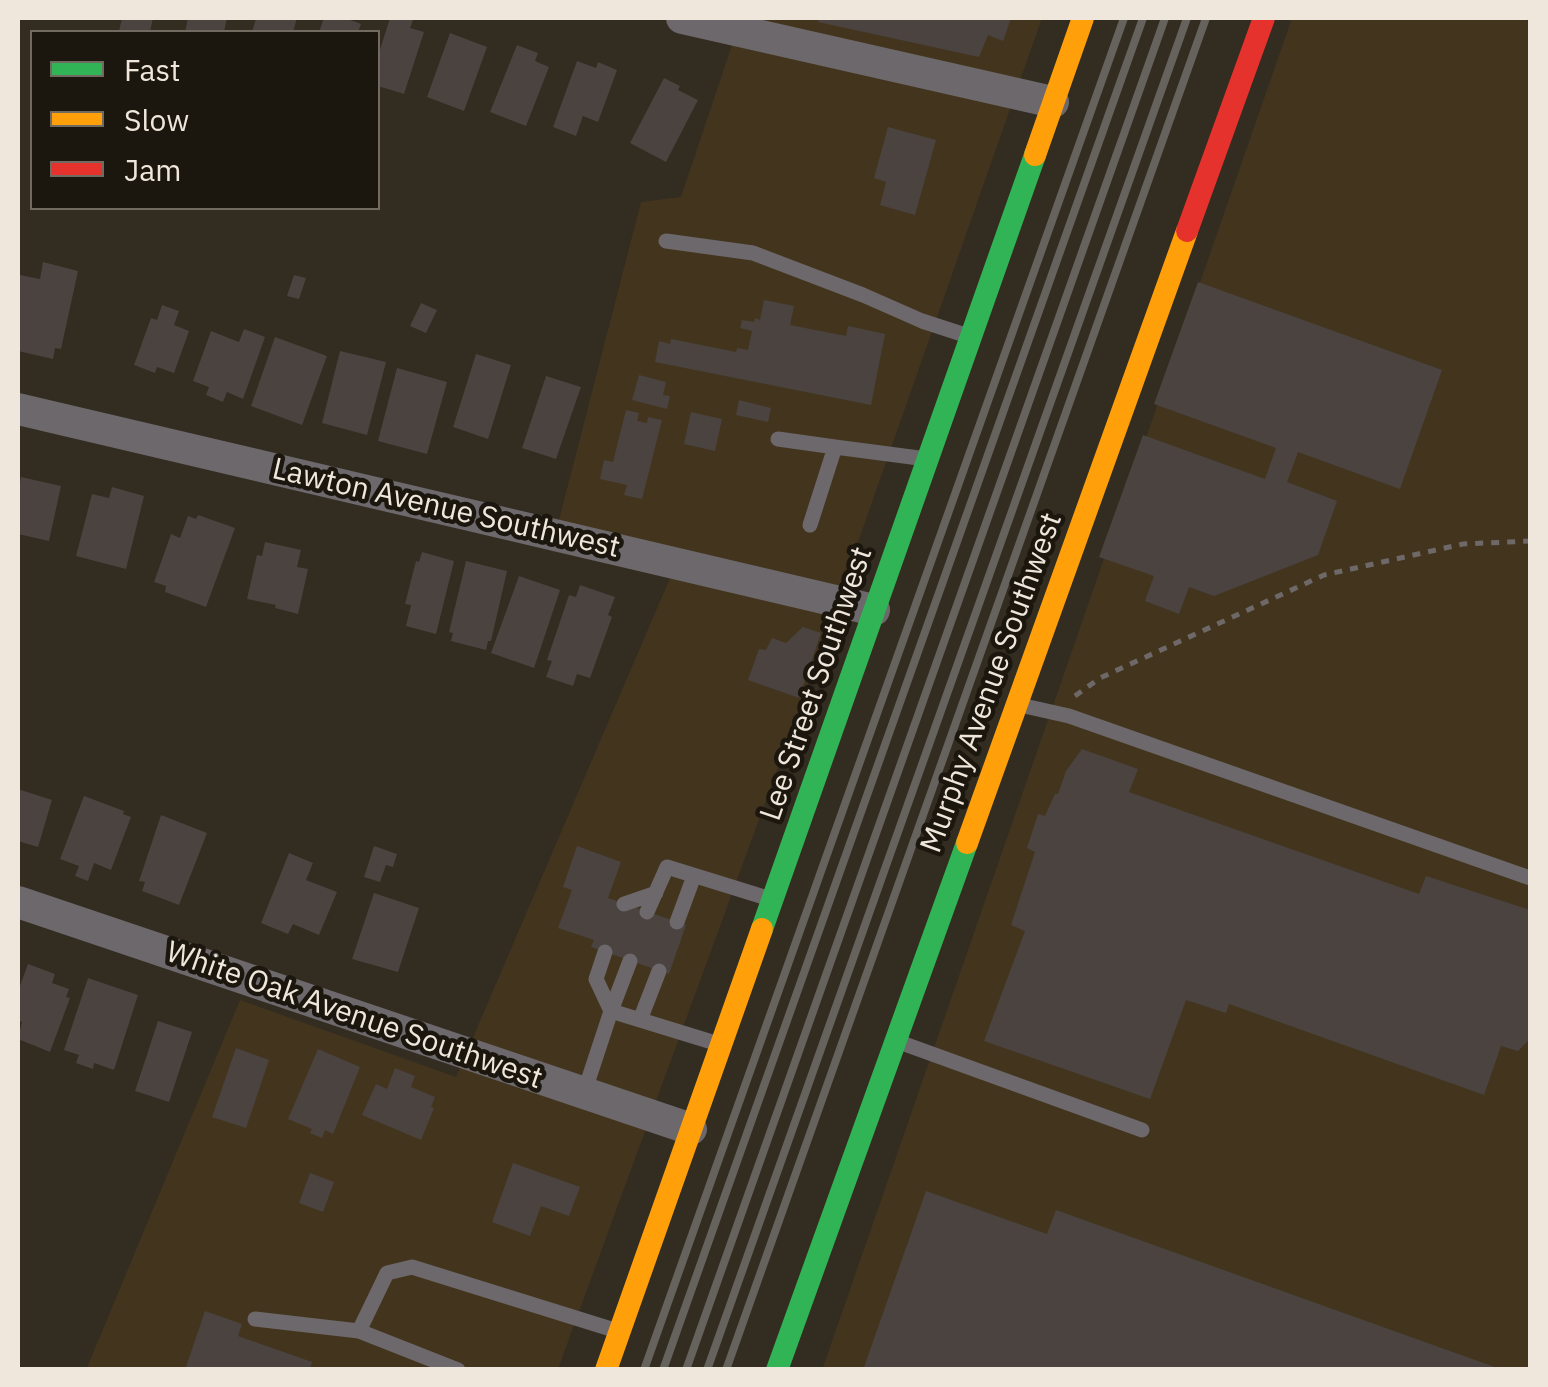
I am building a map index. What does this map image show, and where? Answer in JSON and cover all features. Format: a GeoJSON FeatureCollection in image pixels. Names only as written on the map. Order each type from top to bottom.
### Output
{"type":"FeatureCollection","features":[{"type":"Feature","properties":{"kind":"main road","name":"Lee Street Southwest"},"geometry":{"type":"LineString","coordinates":[[606,1370],[1083,18]]}},
{"type":"Feature","properties":{"kind":"main road","name":"Murphy Avenue Southwest"},"geometry":{"type":"LineString","coordinates":[[777,1370],[1264,18]]}},
{"type":"Feature","properties":{"kind":"street"},"geometry":{"type":"LineString","coordinates":[[682,18],[1054,102]]}},
{"type":"Feature","properties":{"kind":"street","name":"Lawton Avenue Southwest"},"geometry":{"type":"LineString","coordinates":[[18,408],[874,610]]}},
{"type":"Feature","properties":{"kind":"street","name":"White Oak Avenue Southwest"},"geometry":{"type":"LineString","coordinates":[[18,902],[691,1129]]}},
{"type":"Feature","properties":{"kind":"lane"},"geometry":{"type":"LineString","coordinates":[[666,241],[753,253],[971,337]]}},
{"type":"Feature","properties":{"kind":"lane"},"geometry":{"type":"LineString","coordinates":[[778,439],[928,459]]}},
{"type":"Feature","properties":{"kind":"lane"},"geometry":{"type":"LineString","coordinates":[[810,524],[835,447]]}},
{"type":"Feature","properties":{"kind":"lane"},"geometry":{"type":"LineString","coordinates":[[1016,704],[1069,716],[1530,878]]}},
{"type":"Feature","properties":{"kind":"lane"},"geometry":{"type":"LineString","coordinates":[[647,912],[667,868],[772,899]]}},
{"type":"Feature","properties":{"kind":"lane"},"geometry":{"type":"LineString","coordinates":[[677,922],[694,876]]}},
{"type":"Feature","properties":{"kind":"lane"},"geometry":{"type":"LineString","coordinates":[[624,904],[656,892]]}},
{"type":"Feature","properties":{"kind":"lane"},"geometry":{"type":"LineString","coordinates":[[605,952],[596,979],[611,1011],[721,1045]]}},
{"type":"Feature","properties":{"kind":"lane"},"geometry":{"type":"LineString","coordinates":[[584,1093],[630,960]]}},
{"type":"Feature","properties":{"kind":"lane"},"geometry":{"type":"LineString","coordinates":[[640,1020],[659,970]]}},
{"type":"Feature","properties":{"kind":"lane"},"geometry":{"type":"LineString","coordinates":[[896,1041],[1142,1130]]}},
{"type":"Feature","properties":{"kind":"lane"},"geometry":{"type":"LineString","coordinates":[[358,1331],[387,1273],[412,1267],[620,1331]]}},
{"type":"Feature","properties":{"kind":"lane"},"geometry":{"type":"LineString","coordinates":[[255,1319],[358,1331],[458,1370]]}},
{"type":"Feature","properties":{"kind":"path"},"geometry":{"type":"LineString","coordinates":[[1052,712],[1100,678],[1324,575],[1463,544],[1530,541]]}},
{"type":"Feature","properties":{"kind":"shaded area"},"geometry":{"type":"Polygon","coordinates":[[[741,18],[1042,18],[798,713],[558,1369],[86,1370],[240,1000],[456,1077],[670,578],[551,551],[641,202],[681,197],[741,18]]]}},
{"type":"Feature","properties":{"kind":"shaded area"},"geometry":{"type":"Polygon","coordinates":[[[1292,18],[1526,18],[1530,28],[1530,1369],[822,1370],[1292,18]]]}},
{"type":"Feature","properties":{"kind":"building"},"geometry":{"type":"Polygon","coordinates":[[[122,18],[153,18],[150,30],[119,30],[122,18]]]}},
{"type":"Feature","properties":{"kind":"building"},"geometry":{"type":"Polygon","coordinates":[[[188,18],[227,18],[224,30],[185,30],[188,18]]]}},
{"type":"Feature","properties":{"kind":"building"},"geometry":{"type":"Polygon","coordinates":[[[256,18],[297,18],[294,30],[253,30],[256,18]]]}},
{"type":"Feature","properties":{"kind":"building"},"geometry":{"type":"Polygon","coordinates":[[[324,18],[345,18],[361,24],[359,30],[320,30],[324,18]]]}},
{"type":"Feature","properties":{"kind":"building"},"geometry":{"type":"Polygon","coordinates":[[[390,18],[413,20],[410,28],[424,32],[404,94],[380,87],[380,50],[390,18]]]}},
{"type":"Feature","properties":{"kind":"building"},"geometry":{"type":"Polygon","coordinates":[[[819,18],[1011,18],[1003,41],[988,35],[979,57],[818,22],[819,18]]]}},
{"type":"Feature","properties":{"kind":"building"},"geometry":{"type":"Polygon","coordinates":[[[450,33],[487,47],[464,111],[427,97],[450,33]]]}},
{"type":"Feature","properties":{"kind":"building"},"geometry":{"type":"Polygon","coordinates":[[[517,45],[538,53],[535,61],[549,67],[526,126],[490,112],[517,45]]]}},
{"type":"Feature","properties":{"kind":"building"},"geometry":{"type":"Polygon","coordinates":[[[577,61],[596,68],[598,62],[617,70],[598,122],[583,116],[576,136],[553,127],[577,61]]]}},
{"type":"Feature","properties":{"kind":"building"},"geometry":{"type":"Polygon","coordinates":[[[664,78],[698,100],[666,162],[630,143],[664,78]]]}},
{"type":"Feature","properties":{"kind":"building"},"geometry":{"type":"Polygon","coordinates":[[[888,127],[936,140],[915,215],[880,205],[886,182],[874,178],[888,127]]]}},
{"type":"Feature","properties":{"kind":"building"},"geometry":{"type":"Polygon","coordinates":[[[43,262],[78,271],[61,349],[55,348],[53,359],[18,351],[20,275],[40,279],[43,262]]]}},
{"type":"Feature","properties":{"kind":"building"},"geometry":{"type":"Polygon","coordinates":[[[294,275],[306,278],[299,299],[287,296],[294,275]]]}},
{"type":"Feature","properties":{"kind":"building"},"geometry":{"type":"Polygon","coordinates":[[[1198,282],[1442,370],[1400,489],[1298,452],[1287,482],[1337,501],[1318,555],[1214,596],[1189,587],[1179,614],[1145,601],[1154,576],[1099,557],[1143,435],[1265,479],[1276,448],[1154,404],[1198,282]]]}},
{"type":"Feature","properties":{"kind":"building"},"geometry":{"type":"Polygon","coordinates":[[[764,300],[794,306],[790,325],[846,336],[848,326],[885,334],[871,405],[655,362],[659,341],[670,344],[671,339],[736,352],[737,348],[748,350],[752,331],[740,328],[742,320],[760,320],[764,300]]]}},
{"type":"Feature","properties":{"kind":"building"},"geometry":{"type":"Polygon","coordinates":[[[421,303],[437,310],[426,333],[410,326],[421,303]]]}},
{"type":"Feature","properties":{"kind":"building"},"geometry":{"type":"Polygon","coordinates":[[[162,305],[179,311],[174,325],[189,331],[174,373],[157,367],[155,373],[134,365],[151,318],[157,320],[162,305]]]}},
{"type":"Feature","properties":{"kind":"building"},"geometry":{"type":"Polygon","coordinates":[[[244,329],[265,337],[243,399],[227,392],[223,402],[206,395],[209,387],[193,381],[211,331],[239,342],[244,329]]]}},
{"type":"Feature","properties":{"kind":"building"},"geometry":{"type":"Polygon","coordinates":[[[275,337],[327,356],[302,425],[251,406],[275,337]]]}},
{"type":"Feature","properties":{"kind":"building"},"geometry":{"type":"Polygon","coordinates":[[[340,351],[386,362],[367,435],[322,423],[340,351]]]}},
{"type":"Feature","properties":{"kind":"building"},"geometry":{"type":"Polygon","coordinates":[[[476,354],[511,365],[488,439],[453,427],[476,354]]]}},
{"type":"Feature","properties":{"kind":"building"},"geometry":{"type":"Polygon","coordinates":[[[397,368],[447,382],[427,454],[378,441],[397,368]]]}},
{"type":"Feature","properties":{"kind":"building"},"geometry":{"type":"Polygon","coordinates":[[[639,375],[666,382],[663,395],[670,396],[667,409],[632,400],[639,375]]]}},
{"type":"Feature","properties":{"kind":"building"},"geometry":{"type":"Polygon","coordinates":[[[546,376],[581,387],[556,459],[522,448],[546,376]]]}},
{"type":"Feature","properties":{"kind":"building"},"geometry":{"type":"Polygon","coordinates":[[[739,400],[771,408],[768,422],[736,415],[739,400]]]}},
{"type":"Feature","properties":{"kind":"building"},"geometry":{"type":"Polygon","coordinates":[[[626,410],[639,413],[637,421],[647,423],[648,417],[662,420],[642,499],[624,495],[627,485],[600,479],[604,460],[613,462],[626,410]]]}},
{"type":"Feature","properties":{"kind":"building"},"geometry":{"type":"Polygon","coordinates":[[[691,412],[722,419],[715,451],[684,444],[691,412]]]}},
{"type":"Feature","properties":{"kind":"building"},"geometry":{"type":"Polygon","coordinates":[[[21,477],[61,486],[49,541],[18,534],[21,477]]]}},
{"type":"Feature","properties":{"kind":"building"},"geometry":{"type":"Polygon","coordinates":[[[112,487],[144,496],[126,569],[76,556],[92,494],[109,498],[112,487]]]}},
{"type":"Feature","properties":{"kind":"building"},"geometry":{"type":"Polygon","coordinates":[[[198,515],[235,528],[206,607],[165,592],[166,586],[154,582],[171,534],[180,538],[188,516],[196,519],[198,515]]]}},
{"type":"Feature","properties":{"kind":"building"},"geometry":{"type":"Polygon","coordinates":[[[265,542],[301,550],[297,567],[308,569],[298,614],[247,599],[257,555],[262,556],[265,542]]]}},
{"type":"Feature","properties":{"kind":"building"},"geometry":{"type":"Polygon","coordinates":[[[422,552],[454,561],[436,634],[406,626],[411,605],[405,604],[422,552]]]}},
{"type":"Feature","properties":{"kind":"building"},"geometry":{"type":"Polygon","coordinates":[[[466,561],[507,571],[486,650],[451,641],[453,633],[449,632],[466,561]]]}},
{"type":"Feature","properties":{"kind":"building"},"geometry":{"type":"Polygon","coordinates":[[[519,576],[560,590],[534,668],[491,653],[519,576]]]}},
{"type":"Feature","properties":{"kind":"building"},"geometry":{"type":"Polygon","coordinates":[[[580,585],[615,597],[608,615],[612,617],[590,678],[577,674],[573,686],[546,677],[552,661],[547,660],[569,595],[576,597],[580,585]]]}},
{"type":"Feature","properties":{"kind":"building"},"geometry":{"type":"Polygon","coordinates":[[[803,627],[821,633],[799,698],[748,680],[759,649],[766,650],[772,638],[786,643],[803,627]]]}},
{"type":"Feature","properties":{"kind":"building"},"geometry":{"type":"Polygon","coordinates":[[[1082,749],[1138,769],[1129,792],[1419,894],[1426,876],[1530,910],[1530,1039],[1518,1051],[1501,1046],[1484,1095],[1229,1004],[1226,1013],[1186,1000],[1150,1099],[984,1041],[1025,931],[1011,925],[1035,852],[1027,848],[1038,814],[1045,816],[1066,771],[1082,749]]]}},
{"type":"Feature","properties":{"kind":"building"},"geometry":{"type":"Polygon","coordinates":[[[18,789],[52,800],[38,847],[18,841],[18,789]]]}},
{"type":"Feature","properties":{"kind":"building"},"geometry":{"type":"Polygon","coordinates":[[[84,796],[131,817],[111,870],[94,863],[88,881],[75,876],[79,866],[60,859],[84,796]]]}},
{"type":"Feature","properties":{"kind":"building"},"geometry":{"type":"Polygon","coordinates":[[[161,815],[207,833],[179,905],[142,891],[145,882],[139,881],[161,815]]]}},
{"type":"Feature","properties":{"kind":"building"},"geometry":{"type":"Polygon","coordinates":[[[374,846],[397,854],[393,867],[386,865],[380,882],[364,877],[374,846]]]}},
{"type":"Feature","properties":{"kind":"building"},"geometry":{"type":"Polygon","coordinates":[[[577,846],[621,862],[608,898],[686,925],[669,974],[591,947],[594,940],[558,928],[572,890],[563,887],[577,846]]]}},
{"type":"Feature","properties":{"kind":"building"},"geometry":{"type":"Polygon","coordinates":[[[289,853],[313,863],[306,880],[337,892],[319,935],[293,924],[288,934],[261,923],[289,853]]]}},
{"type":"Feature","properties":{"kind":"building"},"geometry":{"type":"Polygon","coordinates":[[[374,893],[419,908],[398,972],[352,959],[374,893]]]}},
{"type":"Feature","properties":{"kind":"building"},"geometry":{"type":"Polygon","coordinates":[[[28,964],[55,974],[52,983],[69,989],[66,997],[70,998],[50,1052],[18,1039],[22,1022],[18,1020],[18,991],[28,964]]]}},
{"type":"Feature","properties":{"kind":"building"},"geometry":{"type":"Polygon","coordinates":[[[88,978],[138,995],[114,1070],[94,1063],[93,1069],[76,1063],[79,1055],[64,1050],[88,978]]]}},
{"type":"Feature","properties":{"kind":"building"},"geometry":{"type":"Polygon","coordinates":[[[158,1021],[192,1032],[169,1102],[135,1091],[158,1021]]]}},
{"type":"Feature","properties":{"kind":"building"},"geometry":{"type":"Polygon","coordinates":[[[236,1048],[269,1060],[246,1128],[212,1117],[236,1048]]]}},
{"type":"Feature","properties":{"kind":"building"},"geometry":{"type":"Polygon","coordinates":[[[318,1049],[360,1067],[333,1134],[325,1130],[322,1138],[288,1119],[318,1049]]]}},
{"type":"Feature","properties":{"kind":"building"},"geometry":{"type":"Polygon","coordinates":[[[395,1068],[415,1076],[411,1087],[435,1097],[421,1140],[362,1115],[376,1084],[387,1089],[395,1068]]]}},
{"type":"Feature","properties":{"kind":"building"},"geometry":{"type":"Polygon","coordinates":[[[513,1163],[580,1187],[569,1216],[541,1206],[530,1236],[492,1222],[513,1163]]]}},
{"type":"Feature","properties":{"kind":"building"},"geometry":{"type":"Polygon","coordinates":[[[310,1173],[334,1182],[323,1212],[299,1203],[310,1173]]]}},
{"type":"Feature","properties":{"kind":"building"},"geometry":{"type":"Polygon","coordinates":[[[926,1191],[1047,1234],[1056,1210],[1503,1370],[863,1370],[926,1191]]]}},
{"type":"Feature","properties":{"kind":"building"},"geometry":{"type":"Polygon","coordinates":[[[205,1311],[242,1324],[238,1336],[312,1362],[310,1370],[185,1370],[205,1311]]]}},
{"type":"Feature","properties":{"kind":"railway"},"geometry":{"type":"LineString","coordinates":[[644,1370],[1124,18]]}},
{"type":"Feature","properties":{"kind":"railway"},"geometry":{"type":"LineString","coordinates":[[663,1370],[1143,18]]}},
{"type":"Feature","properties":{"kind":"railway"},"geometry":{"type":"LineString","coordinates":[[686,1370],[1165,18]]}},
{"type":"Feature","properties":{"kind":"railway"},"geometry":{"type":"LineString","coordinates":[[707,1370],[1187,18]]}},
{"type":"Feature","properties":{"kind":"railway"},"geometry":{"type":"LineString","coordinates":[[726,1370],[1206,18]]}},
{"type":"Feature","properties":{"kind":"traffic: fast"},"geometry":{"type":"LineString","coordinates":[[762,929],[1035,155]]}},
{"type":"Feature","properties":{"kind":"traffic: fast"},"geometry":{"type":"LineString","coordinates":[[777,1370],[967,843]]}},
{"type":"Feature","properties":{"kind":"traffic: slow"},"geometry":{"type":"LineString","coordinates":[[1035,155],[1083,18]]}},
{"type":"Feature","properties":{"kind":"traffic: slow"},"geometry":{"type":"LineString","coordinates":[[967,843],[1187,231]]}},
{"type":"Feature","properties":{"kind":"traffic: slow"},"geometry":{"type":"LineString","coordinates":[[606,1370],[762,929]]}},
{"type":"Feature","properties":{"kind":"traffic: jam"},"geometry":{"type":"LineString","coordinates":[[1187,231],[1264,18]]}}]}
